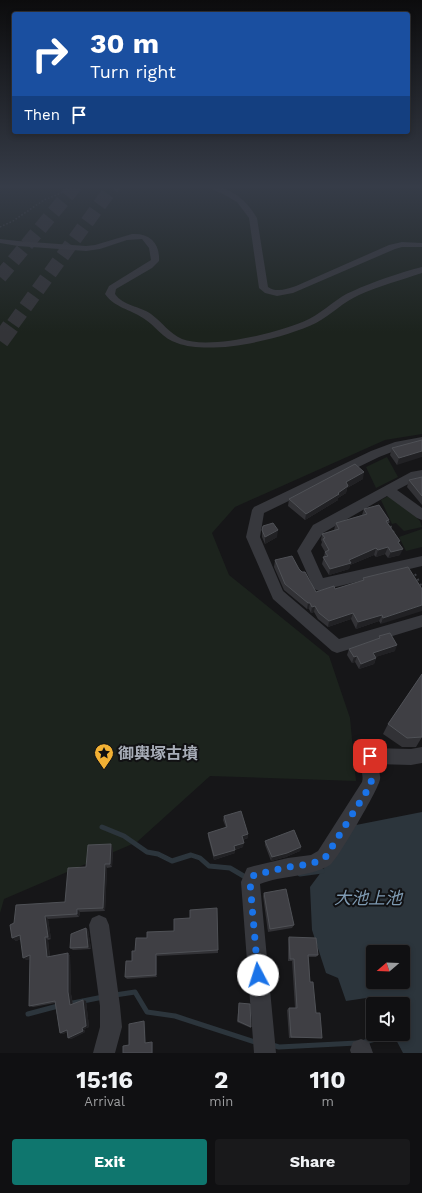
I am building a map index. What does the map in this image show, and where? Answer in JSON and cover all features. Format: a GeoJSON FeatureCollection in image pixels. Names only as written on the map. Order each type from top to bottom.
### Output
{"type":"FeatureCollection","features":[{"type":"Feature","properties":{"kind":"street"},"geometry":{"type":"LineString","coordinates":[[256,234],[264,288],[268,291],[284,293],[299,288],[392,246],[402,244],[422,245]]}},
{"type":"Feature","properties":{"kind":"street"},"geometry":{"type":"LineString","coordinates":[[0,241],[14,245],[47,245],[89,248],[99,247],[135,236],[144,237],[149,240],[156,255],[155,261],[112,288],[110,294],[113,300],[147,316],[179,341],[191,346],[201,347],[216,346],[301,326],[314,320],[355,293],[422,270]]}},
{"type":"Feature","properties":{"kind":"street"},"geometry":{"type":"LineString","coordinates":[[422,441],[393,446],[330,475],[285,499],[258,510],[253,537],[278,595],[338,646],[422,621]]}},
{"type":"Feature","properties":{"kind":"street"},"geometry":{"type":"LineString","coordinates":[[422,474],[415,475],[318,529],[304,551],[319,585],[422,561]]}},
{"type":"Feature","properties":{"kind":"street"},"geometry":{"type":"LineString","coordinates":[[388,490],[422,515]]}},
{"type":"Feature","properties":{"kind":"street"},"geometry":{"type":"LineString","coordinates":[[265,1053],[250,882],[254,875],[288,867],[311,864],[325,858],[370,786],[372,778],[366,759],[370,756],[412,757],[422,755]]}},
{"type":"Feature","properties":{"kind":"street"},"geometry":{"type":"LineString","coordinates":[[99,925],[110,1006],[111,1027],[104,1053]]}},
{"type":"Feature","properties":{"kind":"path"},"geometry":{"type":"LineString","coordinates":[[386,518],[396,538]]}},
{"type":"Feature","properties":{"kind":"path"},"geometry":{"type":"LineString","coordinates":[[419,582],[422,587]]}},
{"type":"Feature","properties":{"kind":"shaded area"},"geometry":{"type":"Polygon","coordinates":[[[0,234],[422,234],[422,434],[385,440],[235,507],[212,533],[229,575],[329,656],[350,718],[356,781],[210,776],[137,842],[4,899],[0,913],[0,234]]]}},
{"type":"Feature","properties":{"kind":"shaded area"},"geometry":{"type":"Polygon","coordinates":[[[387,457],[398,477],[376,488],[366,467],[387,457]]]}},
{"type":"Feature","properties":{"kind":"shaded area"},"geometry":{"type":"Polygon","coordinates":[[[388,496],[395,497],[420,521],[422,527],[404,531],[396,523],[392,524],[381,500],[388,496]]]}},
{"type":"Feature","properties":{"kind":"shaded area"},"geometry":{"type":"Polygon","coordinates":[[[422,529],[422,547],[406,551],[399,537],[422,529]]]}},
{"type":"Feature","properties":{"kind":"water","name":"大池上池"},"geometry":{"type":"Polygon","coordinates":[[[422,812],[422,1053],[403,1053],[397,1041],[410,1041],[410,997],[366,997],[346,1001],[338,978],[326,973],[312,930],[310,887],[356,825],[422,812]]]}},
{"type":"Feature","properties":{"kind":"building"},"geometry":{"type":"Polygon","coordinates":[[[422,440],[422,451],[399,458],[392,448],[422,440]]]}},
{"type":"Feature","properties":{"kind":"building"},"geometry":{"type":"Polygon","coordinates":[[[355,464],[364,472],[346,482],[348,486],[338,493],[339,494],[306,514],[289,499],[355,464]]]}},
{"type":"Feature","properties":{"kind":"building"},"geometry":{"type":"Polygon","coordinates":[[[422,477],[422,496],[409,480],[422,477]]]}},
{"type":"Feature","properties":{"kind":"building"},"geometry":{"type":"Polygon","coordinates":[[[379,505],[389,520],[386,521],[400,541],[398,542],[403,549],[391,552],[388,547],[378,550],[376,548],[349,560],[351,563],[330,569],[323,557],[328,556],[325,552],[329,550],[322,534],[339,529],[336,523],[367,514],[364,509],[379,505]]]}},
{"type":"Feature","properties":{"kind":"building"},"geometry":{"type":"Polygon","coordinates":[[[273,523],[278,530],[265,537],[262,530],[263,526],[273,523]]]}},
{"type":"Feature","properties":{"kind":"building"},"geometry":{"type":"Polygon","coordinates":[[[292,556],[299,569],[302,572],[305,572],[316,592],[334,586],[335,589],[364,580],[363,578],[408,567],[422,589],[422,605],[383,618],[382,615],[358,622],[353,613],[329,621],[319,613],[315,606],[312,607],[310,603],[308,603],[285,584],[275,560],[292,556]]]}},
{"type":"Feature","properties":{"kind":"building"},"geometry":{"type":"Polygon","coordinates":[[[390,633],[397,645],[373,653],[376,658],[361,664],[357,656],[354,657],[349,649],[380,638],[379,636],[390,633]]]}},
{"type":"Feature","properties":{"kind":"building"},"geometry":{"type":"Polygon","coordinates":[[[422,674],[422,737],[407,738],[388,724],[422,674]]]}},
{"type":"Feature","properties":{"kind":"building"},"geometry":{"type":"Polygon","coordinates":[[[241,811],[248,834],[242,836],[244,843],[234,846],[235,850],[214,856],[208,833],[227,827],[224,816],[241,811]]]}},
{"type":"Feature","properties":{"kind":"building"},"geometry":{"type":"Polygon","coordinates":[[[294,830],[301,847],[272,857],[265,841],[294,830]]]}},
{"type":"Feature","properties":{"kind":"building"},"geometry":{"type":"Polygon","coordinates":[[[111,844],[110,864],[105,864],[103,908],[77,909],[77,914],[45,916],[48,937],[45,937],[47,957],[68,953],[68,992],[70,1005],[83,1000],[86,1026],[82,1028],[83,1031],[68,1038],[67,1030],[60,1033],[55,1001],[29,1006],[30,955],[23,958],[20,935],[12,938],[10,925],[14,923],[16,905],[65,902],[68,868],[86,867],[88,845],[111,844]]]}},
{"type":"Feature","properties":{"kind":"building"},"geometry":{"type":"Polygon","coordinates":[[[286,889],[294,925],[270,929],[264,893],[286,889]]]}},
{"type":"Feature","properties":{"kind":"building"},"geometry":{"type":"Polygon","coordinates":[[[217,908],[218,950],[156,954],[156,975],[125,977],[126,961],[132,961],[132,951],[135,951],[136,938],[147,938],[147,932],[174,931],[174,919],[190,918],[190,910],[217,908]]]}},
{"type":"Feature","properties":{"kind":"building"},"geometry":{"type":"Polygon","coordinates":[[[86,928],[88,947],[70,948],[71,934],[86,928]]]}},
{"type":"Feature","properties":{"kind":"building"},"geometry":{"type":"Polygon","coordinates":[[[289,937],[316,938],[318,955],[308,955],[310,982],[313,982],[316,1013],[320,1013],[322,1038],[291,1037],[289,1008],[297,1008],[294,959],[290,959],[289,937]]]}},
{"type":"Feature","properties":{"kind":"building"},"geometry":{"type":"Polygon","coordinates":[[[239,1003],[250,1004],[251,1027],[238,1021],[239,1003]]]}},
{"type":"Feature","properties":{"kind":"building"},"geometry":{"type":"Polygon","coordinates":[[[144,1021],[145,1043],[152,1042],[152,1053],[123,1053],[123,1046],[129,1045],[129,1024],[144,1021]]]}},
{"type":"Feature","properties":{"kind":"waterway"},"geometry":{"type":"LineString","coordinates":[[102,827],[124,836],[147,852],[158,854],[172,861],[191,855],[200,858],[209,866],[230,868],[247,878]]}},
{"type":"Feature","properties":{"kind":"waterway"},"geometry":{"type":"LineString","coordinates":[[300,874],[322,871]]}},
{"type":"Feature","properties":{"kind":"waterway"},"geometry":{"type":"LineString","coordinates":[[115,995],[135,992],[147,1012],[175,1016],[258,1043]]}},
{"type":"Feature","properties":{"kind":"waterway"},"geometry":{"type":"LineString","coordinates":[[68,1004],[103,997]]}},
{"type":"Feature","properties":{"kind":"waterway"},"geometry":{"type":"LineString","coordinates":[[28,1014],[58,1006]]}},
{"type":"Feature","properties":{"kind":"waterway"},"geometry":{"type":"LineString","coordinates":[[272,1045],[279,1047],[357,1043]]}},
{"type":"Feature","properties":{"kind":"tunnel"},"geometry":{"type":"LineString","coordinates":[[0,277],[35,234]]}},
{"type":"Feature","properties":{"kind":"tunnel"},"geometry":{"type":"LineString","coordinates":[[13,324],[78,234]]}},
{"type":"Feature","properties":{"kind":"tunnel"},"geometry":{"type":"LineString","coordinates":[[0,341],[13,323]]}},
{"type":"Feature","properties":{"kind":"place","name":"御輿塚古墳"},"geometry":{"type":"Point","coordinates":[104,770]}},
{"type":"Feature","properties":{"kind":"route"},"geometry":{"type":"LineString","coordinates":[[258,975],[250,882],[254,875],[288,867],[311,864],[325,858],[370,786],[372,778],[366,759],[370,756]]}}]}
